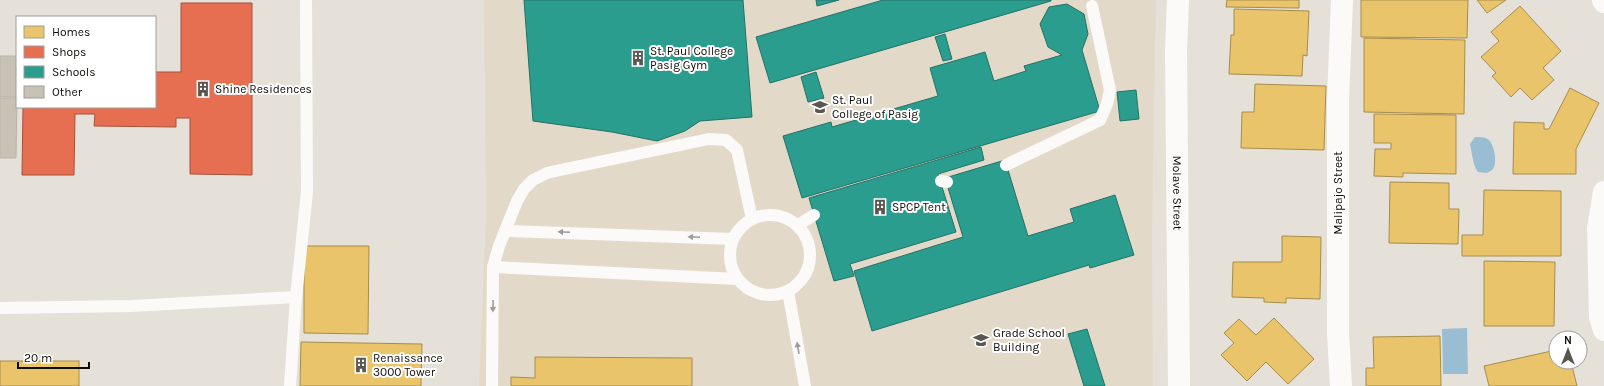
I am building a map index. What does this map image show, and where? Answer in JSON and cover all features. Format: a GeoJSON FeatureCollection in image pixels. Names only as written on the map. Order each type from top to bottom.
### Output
{"type":"FeatureCollection","features":[{"type":"Feature","properties":{"kind":"street","name":"Molave Street"},"geometry":{"type":"LineString","coordinates":[[1178,0],[1176,58],[1179,386]]}},
{"type":"Feature","properties":{"kind":"street","name":"Malipajo Street"},"geometry":{"type":"LineString","coordinates":[[1341,386],[1338,332],[1338,100],[1342,0]]}},
{"type":"Feature","properties":{"kind":"street"},"geometry":{"type":"LineString","coordinates":[[1604,192],[1598,228],[1600,317],[1604,330]]}},
{"type":"Feature","properties":{"kind":"lane"},"geometry":{"type":"LineString","coordinates":[[290,386],[296,297],[307,192],[306,0]]}},
{"type":"Feature","properties":{"kind":"lane"},"geometry":{"type":"LineString","coordinates":[[1006,165],[1100,120],[1107,104],[1110,90],[1092,6]]}},
{"type":"Feature","properties":{"kind":"lane"},"geometry":{"type":"LineString","coordinates":[[492,386],[493,267],[505,231],[517,202],[524,189],[533,180],[547,173],[709,139],[726,140],[737,150],[752,219]]}},
{"type":"Feature","properties":{"kind":"lane"},"geometry":{"type":"LineString","coordinates":[[766,215],[780,216],[798,225],[809,243],[811,257],[807,270],[800,282],[788,291],[775,295],[761,294],[748,288],[738,279],[731,266],[730,252],[733,238],[740,227],[752,219],[766,215]]}},
{"type":"Feature","properties":{"kind":"lane"},"geometry":{"type":"LineString","coordinates":[[798,225],[814,215]]}},
{"type":"Feature","properties":{"kind":"lane"},"geometry":{"type":"LineString","coordinates":[[505,231],[733,238]]}},
{"type":"Feature","properties":{"kind":"lane"},"geometry":{"type":"LineString","coordinates":[[493,267],[738,279]]}},
{"type":"Feature","properties":{"kind":"lane"},"geometry":{"type":"LineString","coordinates":[[788,291],[805,386]]}},
{"type":"Feature","properties":{"kind":"lane"},"geometry":{"type":"LineString","coordinates":[[0,308],[132,306],[296,297]]}},
{"type":"Feature","properties":{"kind":"shaded area","name":"St. Paul College of Pasig"},"geometry":{"type":"Polygon","coordinates":[[[484,0],[1156,0],[1152,234],[1153,386],[479,386],[486,214],[484,0]]]}},
{"type":"Feature","properties":{"kind":"water"},"geometry":{"type":"Polygon","coordinates":[[[1475,137],[1483,137],[1488,139],[1493,148],[1495,164],[1493,169],[1487,173],[1478,172],[1475,166],[1470,144],[1475,137]]]}},
{"type":"Feature","properties":{"kind":"water"},"geometry":{"type":"Polygon","coordinates":[[[1467,328],[1468,374],[1443,374],[1442,329],[1467,328]]]}},
{"type":"Feature","properties":{"kind":"building: Homes"},"geometry":{"type":"Polygon","coordinates":[[[1227,0],[1299,0],[1299,8],[1226,7],[1227,0]]]}},
{"type":"Feature","properties":{"kind":"building: Homes"},"geometry":{"type":"Polygon","coordinates":[[[1361,0],[1468,0],[1467,38],[1361,37],[1361,0]]]}},
{"type":"Feature","properties":{"kind":"building: Homes"},"geometry":{"type":"Polygon","coordinates":[[[1477,0],[1506,0],[1487,13],[1477,0]]]}},
{"type":"Feature","properties":{"kind":"building: Homes"},"geometry":{"type":"Polygon","coordinates":[[[1520,6],[1561,51],[1543,68],[1554,80],[1532,100],[1520,88],[1511,97],[1492,76],[1496,73],[1481,57],[1499,41],[1491,32],[1520,6]]]}},
{"type":"Feature","properties":{"kind":"building: Homes"},"geometry":{"type":"Polygon","coordinates":[[[1234,9],[1309,11],[1307,56],[1303,55],[1302,76],[1229,74],[1231,35],[1234,35],[1234,9]]]}},
{"type":"Feature","properties":{"kind":"building: Homes"},"geometry":{"type":"Polygon","coordinates":[[[1364,38],[1465,40],[1464,114],[1364,112],[1364,38]]]}},
{"type":"Feature","properties":{"kind":"building: Homes"},"geometry":{"type":"Polygon","coordinates":[[[1255,84],[1326,86],[1324,150],[1241,148],[1242,112],[1254,112],[1255,84]]]}},
{"type":"Feature","properties":{"kind":"building: Homes"},"geometry":{"type":"Polygon","coordinates":[[[1570,88],[1599,103],[1576,149],[1576,174],[1513,174],[1514,122],[1544,123],[1544,129],[1549,129],[1570,88]]]}},
{"type":"Feature","properties":{"kind":"building: Homes"},"geometry":{"type":"Polygon","coordinates":[[[1374,114],[1456,115],[1456,174],[1403,173],[1403,177],[1374,176],[1375,149],[1391,149],[1391,143],[1374,143],[1374,114]]]}},
{"type":"Feature","properties":{"kind":"building: Homes"},"geometry":{"type":"Polygon","coordinates":[[[1390,182],[1449,183],[1449,209],[1459,209],[1458,244],[1389,243],[1390,182]]]}},
{"type":"Feature","properties":{"kind":"building: Homes"},"geometry":{"type":"Polygon","coordinates":[[[1484,190],[1561,191],[1561,256],[1462,256],[1462,235],[1483,235],[1484,190]]]}},
{"type":"Feature","properties":{"kind":"building: Homes"},"geometry":{"type":"Polygon","coordinates":[[[1282,236],[1321,237],[1320,299],[1286,298],[1286,303],[1264,302],[1264,298],[1232,297],[1233,262],[1282,262],[1282,236]]]}},
{"type":"Feature","properties":{"kind":"building: Homes"},"geometry":{"type":"Polygon","coordinates":[[[304,246],[369,246],[368,334],[304,333],[304,246]]]}},
{"type":"Feature","properties":{"kind":"building: Homes"},"geometry":{"type":"Polygon","coordinates":[[[1484,261],[1555,262],[1554,326],[1484,326],[1484,261]]]}},
{"type":"Feature","properties":{"kind":"building: Homes"},"geometry":{"type":"Polygon","coordinates":[[[1274,318],[1314,359],[1288,384],[1266,362],[1247,381],[1221,355],[1234,343],[1224,333],[1239,319],[1256,335],[1274,318]]]}},
{"type":"Feature","properties":{"kind":"building: Homes"},"geometry":{"type":"Polygon","coordinates":[[[1440,336],[1441,386],[1366,386],[1366,368],[1374,368],[1373,337],[1440,336]]]}},
{"type":"Feature","properties":{"kind":"building: Homes","name":"Renaissance 3000 Tower"},"geometry":{"type":"Polygon","coordinates":[[[301,342],[422,344],[421,386],[300,386],[301,342]]]}},
{"type":"Feature","properties":{"kind":"building: Homes"},"geometry":{"type":"Polygon","coordinates":[[[1548,352],[1548,370],[1573,370],[1577,386],[1489,386],[1484,366],[1548,352]]]}},
{"type":"Feature","properties":{"kind":"building: Homes"},"geometry":{"type":"Polygon","coordinates":[[[535,357],[692,358],[692,386],[511,386],[511,377],[535,378],[535,357]]]}},
{"type":"Feature","properties":{"kind":"building: Homes"},"geometry":{"type":"Polygon","coordinates":[[[0,361],[79,361],[79,386],[0,386],[0,361]]]}},
{"type":"Feature","properties":{"kind":"building: Shops","name":"Shine Residences"},"geometry":{"type":"Polygon","coordinates":[[[181,3],[252,3],[252,175],[190,174],[190,118],[176,118],[176,127],[94,126],[95,114],[75,114],[74,175],[22,175],[23,108],[156,108],[156,72],[181,72],[181,3]]]}},
{"type":"Feature","properties":{"kind":"building: Schools","name":"St. Paul College Pasig Gym"},"geometry":{"type":"Polygon","coordinates":[[[524,0],[743,0],[752,117],[700,121],[685,131],[657,141],[612,132],[533,121],[524,0]]]}},
{"type":"Feature","properties":{"kind":"building: Schools"},"geometry":{"type":"Polygon","coordinates":[[[816,0],[839,0],[817,6],[816,0]]]}},
{"type":"Feature","properties":{"kind":"building: Schools"},"geometry":{"type":"Polygon","coordinates":[[[883,0],[1051,1],[770,83],[756,37],[883,0]]]}},
{"type":"Feature","properties":{"kind":"building: Schools"},"geometry":{"type":"Polygon","coordinates":[[[1067,4],[1084,14],[1088,34],[1082,50],[1100,111],[802,198],[783,136],[831,122],[832,127],[938,96],[930,68],[985,52],[994,81],[1026,71],[1024,66],[1062,55],[1048,47],[1040,24],[1049,7],[1067,4]]]}},
{"type":"Feature","properties":{"kind":"building: Schools"},"geometry":{"type":"Polygon","coordinates":[[[945,34],[952,59],[943,61],[935,37],[945,34]]]}},
{"type":"Feature","properties":{"kind":"building: Schools"},"geometry":{"type":"Polygon","coordinates":[[[816,72],[824,98],[808,102],[801,77],[816,72]]]}},
{"type":"Feature","properties":{"kind":"building: Schools"},"geometry":{"type":"Polygon","coordinates":[[[1136,90],[1139,119],[1120,121],[1117,92],[1136,90]]]}},
{"type":"Feature","properties":{"kind":"building: Schools","name":"SPCP Tent"},"geometry":{"type":"Polygon","coordinates":[[[981,147],[984,160],[938,174],[956,232],[850,264],[854,276],[834,281],[809,198],[981,147]]]}},
{"type":"Feature","properties":{"kind":"building: Schools"},"geometry":{"type":"Polygon","coordinates":[[[1005,160],[1028,236],[1074,222],[1070,209],[1115,195],[1134,255],[1090,268],[1089,265],[872,331],[854,271],[963,237],[945,178],[1005,160]]]}},
{"type":"Feature","properties":{"kind":"building: Schools"},"geometry":{"type":"Polygon","coordinates":[[[1087,329],[1105,386],[1084,386],[1068,334],[1087,329]]]}},
{"type":"Feature","properties":{"kind":"building: Other"},"geometry":{"type":"Polygon","coordinates":[[[0,56],[16,56],[16,97],[0,97],[0,56]]]}},
{"type":"Feature","properties":{"kind":"building: Other"},"geometry":{"type":"Polygon","coordinates":[[[0,98],[16,98],[16,158],[0,158],[0,98]]]}},
{"type":"Feature","properties":{"kind":"place","name":"St. Paul College Pasig Gym"},"geometry":{"type":"Point","coordinates":[638,58]}},
{"type":"Feature","properties":{"kind":"place","name":"Shine Residences"},"geometry":{"type":"Point","coordinates":[203,89]}},
{"type":"Feature","properties":{"kind":"place","name":"St. Paul College of Pasig"},"geometry":{"type":"Point","coordinates":[820,107]}},
{"type":"Feature","properties":{"kind":"place","name":"SPCP Tent"},"geometry":{"type":"Point","coordinates":[880,207]}},
{"type":"Feature","properties":{"kind":"place","name":"Grade School Building"},"geometry":{"type":"Point","coordinates":[981,340]}},
{"type":"Feature","properties":{"kind":"place","name":"Renaissance 3000 Tower"},"geometry":{"type":"Point","coordinates":[361,365]}}]}
